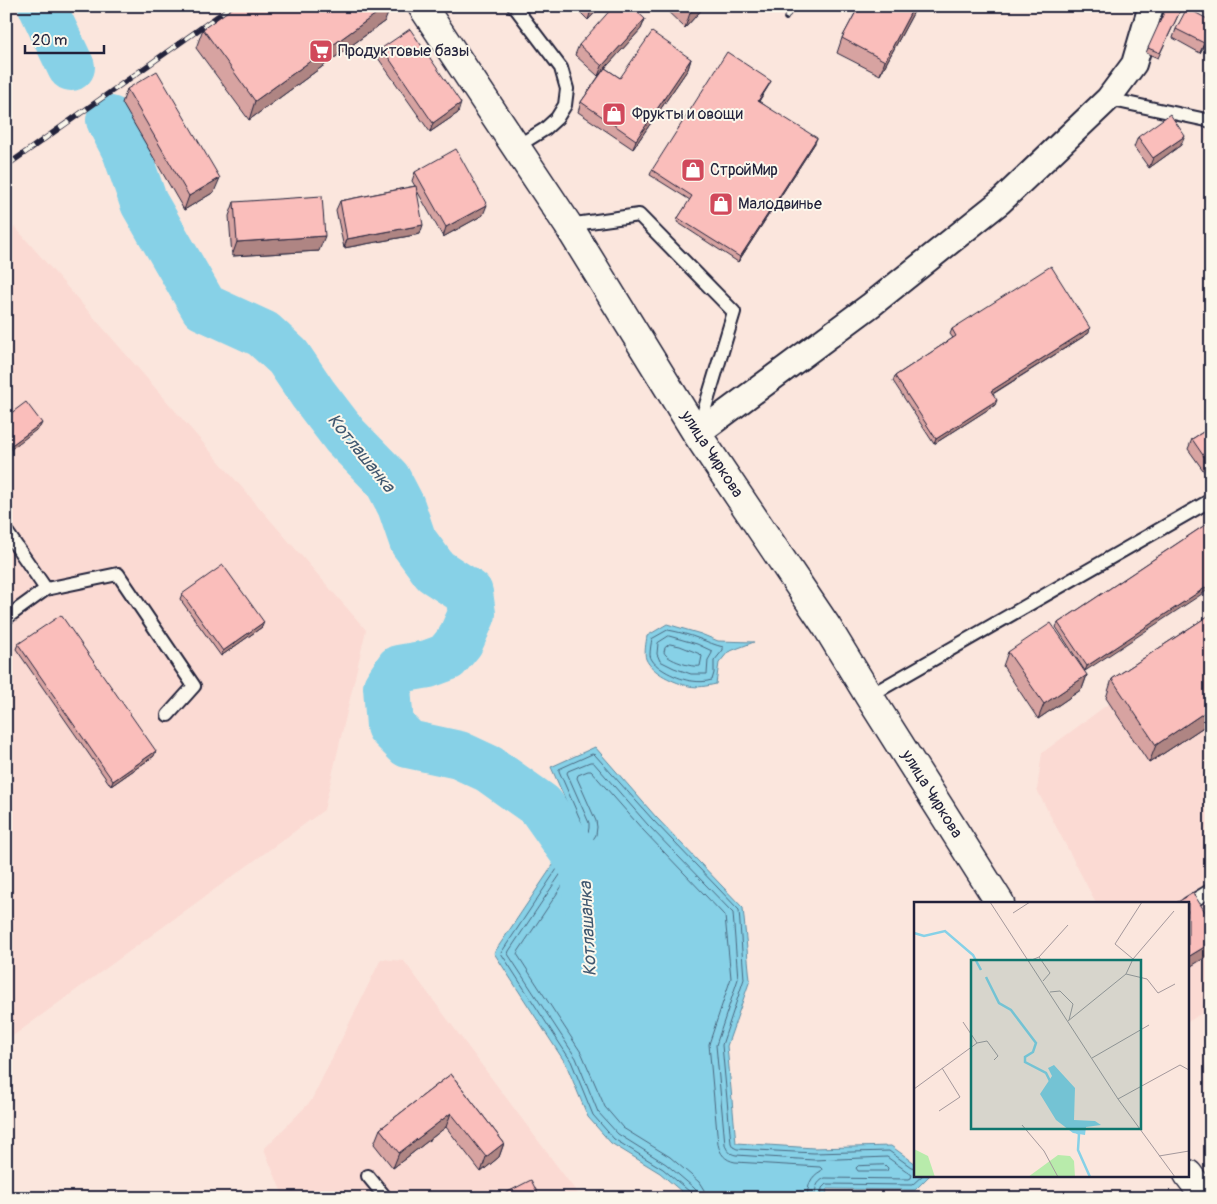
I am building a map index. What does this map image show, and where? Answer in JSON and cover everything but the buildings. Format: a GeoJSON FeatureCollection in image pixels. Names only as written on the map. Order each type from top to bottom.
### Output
{"type":"FeatureCollection","features":[{"type":"Feature","properties":{"kind":"main road","name":"улица Чиркова"},"geometry":{"type":"LineString","coordinates":[[422,6],[568,225],[697,434],[827,627],[999,902]]}},
{"type":"Feature","properties":{"kind":"main road"},"geometry":{"type":"LineString","coordinates":[[1190,1176],[1206,1198]]}},
{"type":"Feature","properties":{"kind":"street"},"geometry":{"type":"LineString","coordinates":[[697,434],[871,305],[1000,202],[1108,100],[1134,64],[1151,6]]}},
{"type":"Feature","properties":{"kind":"lane"},"geometry":{"type":"LineString","coordinates":[[514,6],[562,68],[567,89],[565,105],[557,118],[546,129],[516,147]]}},
{"type":"Feature","properties":{"kind":"lane"},"geometry":{"type":"LineString","coordinates":[[1108,100],[1211,121]]}},
{"type":"Feature","properties":{"kind":"lane"},"geometry":{"type":"LineString","coordinates":[[568,225],[639,215],[734,312],[697,434]]}},
{"type":"Feature","properties":{"kind":"lane"},"geometry":{"type":"LineString","coordinates":[[869,696],[1211,500]]}},
{"type":"Feature","properties":{"kind":"lane"},"geometry":{"type":"LineString","coordinates":[[6,530],[46,589]]}},
{"type":"Feature","properties":{"kind":"lane"},"geometry":{"type":"LineString","coordinates":[[6,618],[46,589],[118,574],[194,686],[168,715]]}},
{"type":"Feature","properties":{"kind":"lane"},"geometry":{"type":"LineString","coordinates":[[1190,903],[1211,890]]}},
{"type":"Feature","properties":{"kind":"lane"},"geometry":{"type":"LineString","coordinates":[[368,1176],[386,1198]]}},
{"type":"Feature","properties":{"kind":"shaded area"},"geometry":{"type":"Polygon","coordinates":[[[15,227],[366,630],[324,810],[6,1041],[6,233],[15,227]]]}},
{"type":"Feature","properties":{"kind":"shaded area"},"geometry":{"type":"Polygon","coordinates":[[[1211,628],[1211,1007],[1190,1021],[1190,902],[1095,902],[1037,790],[1042,753],[1211,628]]]}},
{"type":"Feature","properties":{"kind":"shaded area"},"geometry":{"type":"Polygon","coordinates":[[[381,959],[404,961],[581,1198],[284,1198],[264,1149],[311,1101],[381,959]]]}},
{"type":"Feature","properties":{"kind":"water"},"geometry":{"type":"Polygon","coordinates":[[[667,624],[718,641],[754,642],[728,652],[719,663],[716,684],[699,687],[689,686],[671,680],[659,673],[653,669],[646,659],[647,636],[667,624]]]}},
{"type":"Feature","properties":{"kind":"water"},"geometry":{"type":"Polygon","coordinates":[[[595,747],[656,817],[743,908],[750,980],[727,1046],[736,1143],[814,1148],[891,1146],[914,1163],[914,1176],[929,1176],[915,1190],[827,1189],[826,1198],[689,1198],[660,1173],[611,1143],[588,1117],[566,1064],[494,953],[578,828],[551,767],[595,747]]]}},
{"type":"Feature","properties":{"kind":"waterway","name":"Котлашанка"},"geometry":{"type":"LineString","coordinates":[[42,6],[71,67]]}},
{"type":"Feature","properties":{"kind":"waterway","name":"Котлашанка"},"geometry":{"type":"LineString","coordinates":[[110,120],[126,151],[144,203],[204,307],[263,334],[288,357],[345,436],[387,479],[401,506],[413,541],[435,571],[469,593],[472,614],[460,641],[447,657],[428,664],[399,669],[387,687],[390,726],[408,744],[459,755],[489,769],[541,806],[584,867],[587,903]]}},
{"type":"Feature","properties":{"kind":"railway"},"geometry":{"type":"LineString","coordinates":[[6,166],[232,6]]}},
{"type":"Feature","properties":{"kind":"railway"},"geometry":{"type":"LineString","coordinates":[[786,18],[793,6]]}},
{"type":"Feature","properties":{"kind":"place","name":"Продуктовые базы"},"geometry":{"type":"Point","coordinates":[321,51]}},
{"type":"Feature","properties":{"kind":"place","name":"Фрукты и овощи"},"geometry":{"type":"Point","coordinates":[614,114]}},
{"type":"Feature","properties":{"kind":"place","name":"СтройМир"},"geometry":{"type":"Point","coordinates":[693,170]}},
{"type":"Feature","properties":{"kind":"place","name":"Малодвинье"},"geometry":{"type":"Point","coordinates":[721,204]}}]}
